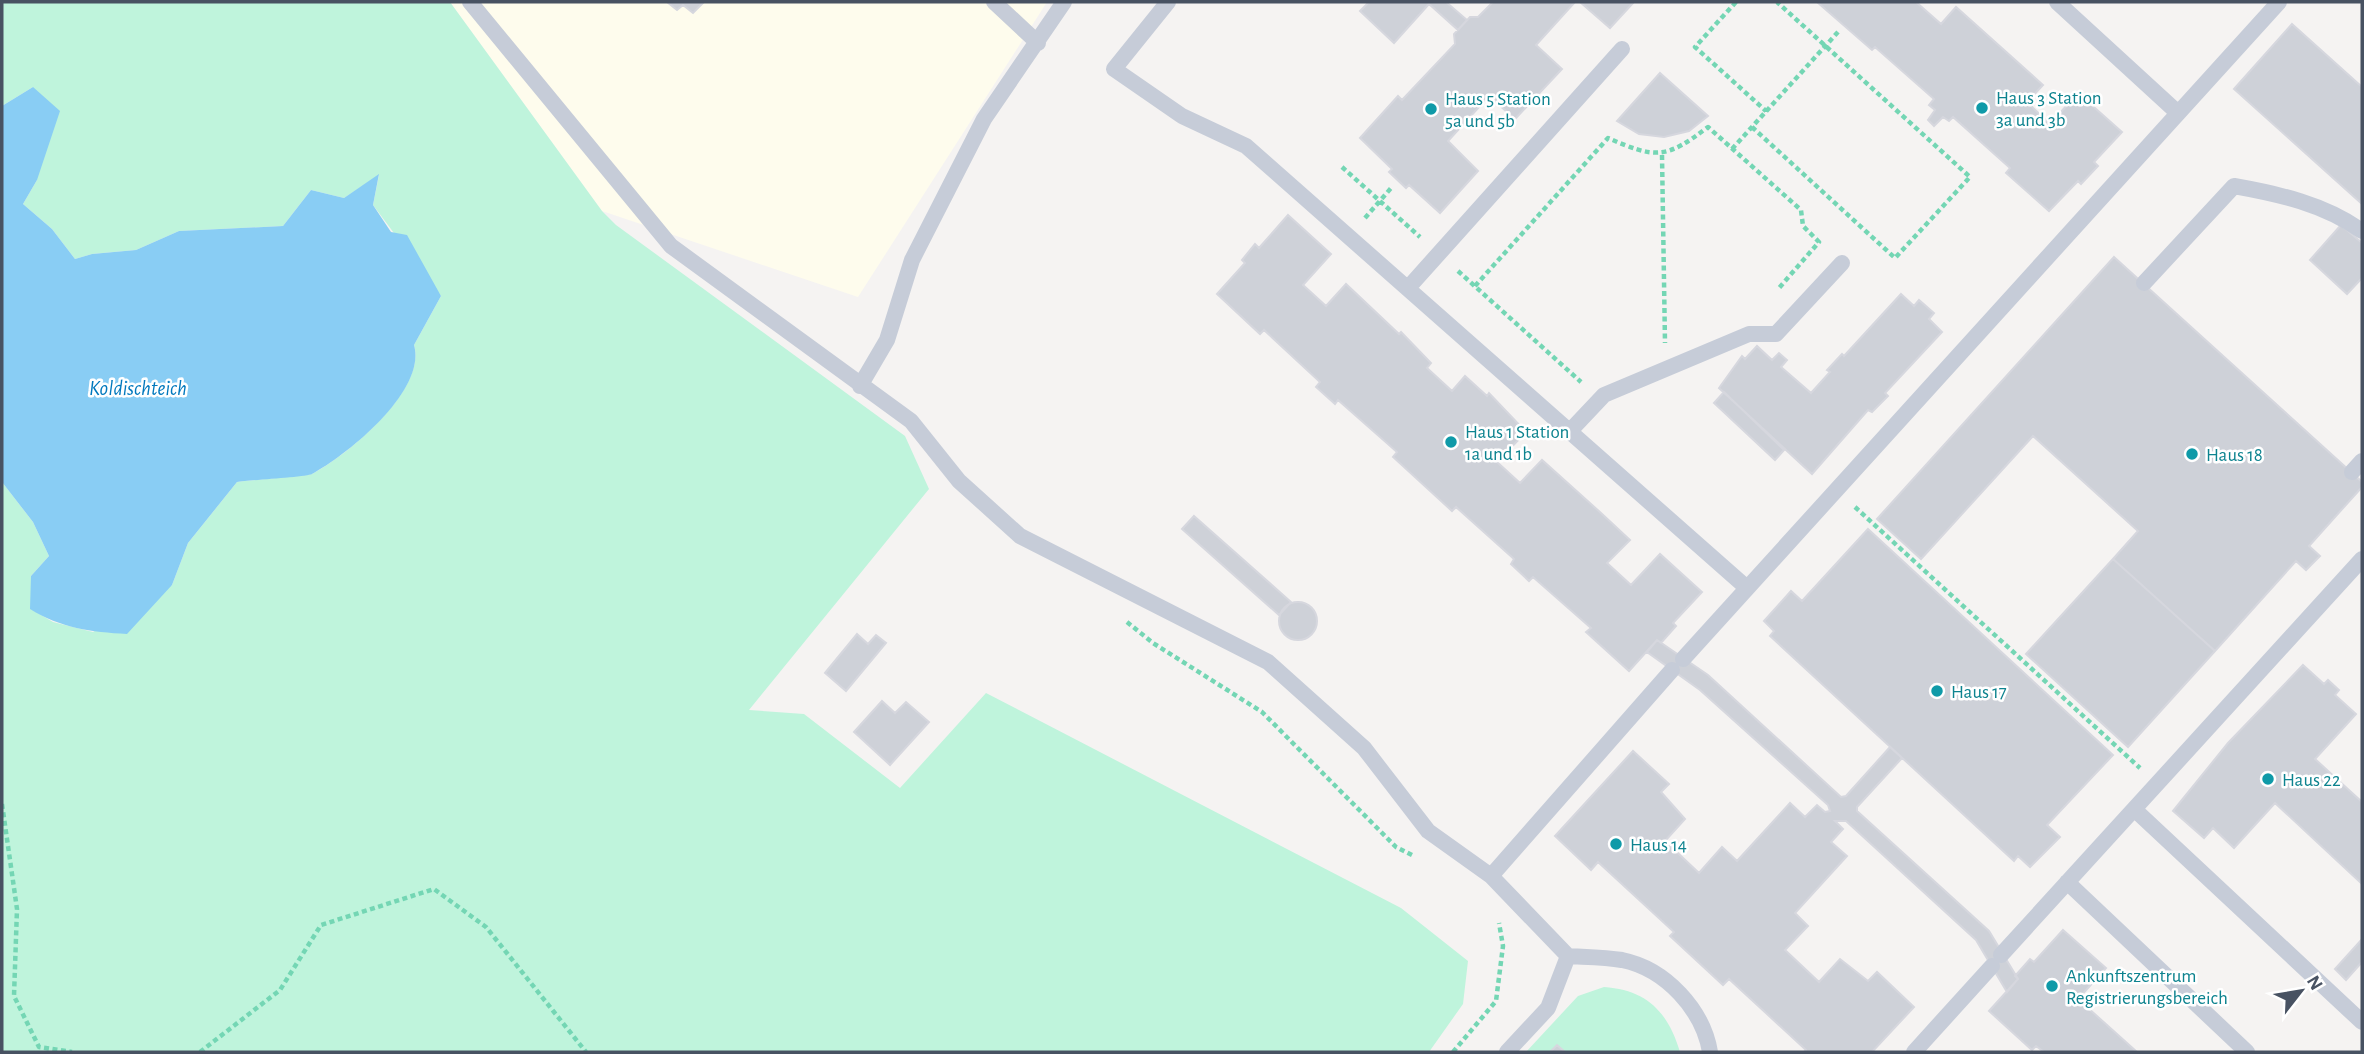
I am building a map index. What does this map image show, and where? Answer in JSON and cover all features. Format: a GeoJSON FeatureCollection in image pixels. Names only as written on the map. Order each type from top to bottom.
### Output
{"type":"FeatureCollection","features":[{"type":"Feature","properties":{"kind":"lane"},"geometry":{"type":"LineString","coordinates":[[470,2],[671,246],[911,421],[960,481],[1020,536],[1237,643],[1268,662],[1364,747],[1427,831],[1491,876],[1568,956],[1623,960],[1657,975],[1684,996],[1707,1032],[1710,1052]]}},
{"type":"Feature","properties":{"kind":"lane"},"geometry":{"type":"LineString","coordinates":[[994,2],[1038,43]]}},
{"type":"Feature","properties":{"kind":"lane"},"geometry":{"type":"LineString","coordinates":[[860,386],[887,340],[912,260],[984,119],[1064,2]]}},
{"type":"Feature","properties":{"kind":"lane"},"geometry":{"type":"LineString","coordinates":[[1168,2],[1114,69],[1182,116],[1246,146],[1747,588]]}},
{"type":"Feature","properties":{"kind":"lane"},"geometry":{"type":"LineString","coordinates":[[2057,2],[2178,113]]}},
{"type":"Feature","properties":{"kind":"lane"},"geometry":{"type":"LineString","coordinates":[[1491,876],[1678,664],[2278,2]]}},
{"type":"Feature","properties":{"kind":"lane"},"geometry":{"type":"LineString","coordinates":[[1408,288],[1622,49]]}},
{"type":"Feature","properties":{"kind":"lane"},"geometry":{"type":"LineString","coordinates":[[2144,283],[2234,186],[2279,194],[2340,216],[2362,231]]}},
{"type":"Feature","properties":{"kind":"lane"},"geometry":{"type":"LineString","coordinates":[[1570,431],[1604,396],[1749,334],[1776,334],[1842,263]]}},
{"type":"Feature","properties":{"kind":"lane"},"geometry":{"type":"LineString","coordinates":[[1914,1052],[2362,559]]}},
{"type":"Feature","properties":{"kind":"lane"},"geometry":{"type":"LineString","coordinates":[[2134,809],[2362,1022]]}},
{"type":"Feature","properties":{"kind":"lane"},"geometry":{"type":"LineString","coordinates":[[2067,882],[2247,1052]]}},
{"type":"Feature","properties":{"kind":"lane"},"geometry":{"type":"LineString","coordinates":[[1507,1052],[1548,1008],[1568,956]]}},
{"type":"Feature","properties":{"kind":"path"},"geometry":{"type":"LineString","coordinates":[[1736,2],[1695,47],[1766,111]]}},
{"type":"Feature","properties":{"kind":"path"},"geometry":{"type":"LineString","coordinates":[[1752,127],[1895,258],[1970,177],[1777,2]]}},
{"type":"Feature","properties":{"kind":"path"},"geometry":{"type":"LineString","coordinates":[[1732,149],[1838,32]]}},
{"type":"Feature","properties":{"kind":"path"},"geometry":{"type":"LineString","coordinates":[[1475,286],[1608,138],[1631,148],[1662,155],[1685,145],[1708,127],[1801,210],[1803,226],[1819,242],[1774,293]]}},
{"type":"Feature","properties":{"kind":"path"},"geometry":{"type":"LineString","coordinates":[[1662,155],[1665,353]]}},
{"type":"Feature","properties":{"kind":"path"},"geometry":{"type":"LineString","coordinates":[[1342,167],[1586,387]]}},
{"type":"Feature","properties":{"kind":"path"},"geometry":{"type":"LineString","coordinates":[[1349,236],[1392,187]]}},
{"type":"Feature","properties":{"kind":"path"},"geometry":{"type":"LineString","coordinates":[[1836,489],[2157,784]]}},
{"type":"Feature","properties":{"kind":"path"},"geometry":{"type":"LineString","coordinates":[[1122,618],[1153,643],[1262,712],[1396,847],[1416,858]]}},
{"type":"Feature","properties":{"kind":"path"},"geometry":{"type":"LineString","coordinates":[[2,804],[17,909],[14,996],[39,1047],[72,1052]]}},
{"type":"Feature","properties":{"kind":"path"},"geometry":{"type":"LineString","coordinates":[[1452,1052],[1496,1001],[1503,946],[1491,876]]}},
{"type":"Feature","properties":{"kind":"path"},"geometry":{"type":"LineString","coordinates":[[200,1052],[280,990],[321,925],[434,890],[486,927],[585,1047],[586,1052]]}},
{"type":"Feature","properties":{"kind":"shaded area"},"geometry":{"type":"Polygon","coordinates":[[[450,2],[1047,2],[858,297],[602,211],[450,2]]]}},
{"type":"Feature","properties":{"kind":"green space"},"geometry":{"type":"Polygon","coordinates":[[[2,2],[450,2],[602,211],[616,225],[905,436],[929,489],[749,710],[804,714],[900,788],[986,693],[1401,908],[1468,961],[1463,1004],[1429,1052],[2,1052],[2,482],[33,522],[49,556],[31,576],[31,609],[53,622],[93,632],[172,585],[188,543],[237,482],[312,474],[364,436],[397,400],[409,381],[415,362],[414,345],[441,296],[373,205],[379,175],[344,198],[311,190],[283,226],[179,231],[136,250],[92,254],[75,259],[52,229],[23,204],[37,180],[33,87],[2,106],[2,2]]]}},
{"type":"Feature","properties":{"kind":"green space"},"geometry":{"type":"Polygon","coordinates":[[[1604,987],[1632,993],[1654,1006],[1669,1025],[1680,1052],[1526,1052],[1578,996],[1604,987]]]}},
{"type":"Feature","properties":{"kind":"water","name":"Koldischteich"},"geometry":{"type":"Polygon","coordinates":[[[33,87],[60,111],[37,180],[23,204],[52,229],[75,259],[92,254],[136,250],[179,231],[283,226],[311,190],[344,198],[379,174],[373,205],[391,232],[407,235],[441,296],[414,345],[415,363],[409,381],[382,419],[345,452],[312,474],[237,482],[188,543],[172,585],[127,634],[77,628],[53,621],[30,609],[31,576],[49,556],[33,522],[2,482],[2,106],[33,87]]]}},
{"type":"Feature","properties":{"kind":"building"},"geometry":{"type":"Polygon","coordinates":[[[667,2],[704,2],[693,13],[683,5],[677,10],[667,2]]]}},
{"type":"Feature","properties":{"kind":"building"},"geometry":{"type":"Polygon","coordinates":[[[1369,2],[1446,2],[1467,20],[1458,30],[1429,4],[1394,43],[1360,11],[1369,2]]]}},
{"type":"Feature","properties":{"kind":"building","name":"Haus 5 Station 5a und 5b"},"geometry":{"type":"Polygon","coordinates":[[[1493,2],[1575,2],[1536,45],[1562,69],[1515,119],[1489,96],[1448,141],[1478,171],[1440,213],[1409,185],[1406,188],[1389,172],[1392,169],[1360,138],[1398,96],[1402,100],[1455,44],[1454,34],[1470,17],[1478,17],[1493,2]]]}},
{"type":"Feature","properties":{"kind":"building"},"geometry":{"type":"Polygon","coordinates":[[[1580,2],[1634,2],[1610,28],[1580,2]]]}},
{"type":"Feature","properties":{"kind":"building","name":"Haus 3 Station 3a und 3b"},"geometry":{"type":"Polygon","coordinates":[[[1817,2],[1916,2],[1941,24],[1956,7],[2043,85],[2027,102],[2050,124],[2078,93],[2122,132],[2094,162],[2098,166],[2081,184],[2078,181],[2049,211],[2006,173],[2010,168],[1953,117],[1949,121],[1943,117],[1934,126],[1928,120],[1935,110],[1929,105],[1934,99],[1875,47],[1872,50],[1817,2]]]}},
{"type":"Feature","properties":{"kind":"building"},"geometry":{"type":"Polygon","coordinates":[[[2292,24],[2362,87],[2362,204],[2234,89],[2292,24]]]}},
{"type":"Feature","properties":{"kind":"building"},"geometry":{"type":"Polygon","coordinates":[[[1660,73],[1708,116],[1689,131],[1664,137],[1639,134],[1617,121],[1660,73]]]}},
{"type":"Feature","properties":{"kind":"building","name":"Haus 1 Station 1a und 1b"},"geometry":{"type":"Polygon","coordinates":[[[1288,215],[1331,254],[1303,285],[1326,306],[1346,284],[1399,334],[1401,332],[1431,363],[1427,368],[1452,391],[1465,376],[1487,396],[1489,393],[1526,432],[1497,462],[1520,483],[1542,460],[1601,513],[1630,540],[1607,563],[1631,585],[1660,554],[1702,592],[1673,623],[1676,626],[1661,643],[1657,640],[1629,671],[1586,632],[1591,628],[1533,577],[1529,581],[1511,564],[1514,559],[1456,507],[1452,511],[1393,457],[1397,452],[1338,400],[1335,404],[1316,387],[1320,382],[1264,330],[1260,334],[1217,294],[1245,263],[1242,260],[1255,244],[1259,248],[1288,215]]]}},
{"type":"Feature","properties":{"kind":"building"},"geometry":{"type":"Polygon","coordinates":[[[2341,225],[2362,243],[2362,278],[2347,294],[2310,260],[2341,225]]]}},
{"type":"Feature","properties":{"kind":"building","name":"Haus 18"},"geometry":{"type":"Polygon","coordinates":[[[2114,257],[2362,482],[2362,487],[2309,546],[2320,556],[2306,570],[2296,561],[2215,651],[2113,559],[2138,531],[2033,436],[1921,559],[1877,519],[2114,257]]]}},
{"type":"Feature","properties":{"kind":"building"},"geometry":{"type":"Polygon","coordinates":[[[1901,294],[1914,306],[1919,300],[1934,313],[1929,319],[1942,332],[1885,393],[1888,396],[1872,412],[1868,410],[1812,474],[1719,388],[1742,356],[1745,359],[1757,346],[1772,360],[1779,353],[1787,360],[1781,367],[1811,393],[1830,372],[1827,370],[1842,354],[1844,356],[1901,294]]]}},
{"type":"Feature","properties":{"kind":"building"},"geometry":{"type":"Polygon","coordinates":[[[1724,392],[1784,450],[1775,460],[1714,403],[1724,392]]]}},
{"type":"Feature","properties":{"kind":"building"},"geometry":{"type":"Polygon","coordinates":[[[1194,516],[1291,602],[1279,615],[1182,529],[1194,516]]]}},
{"type":"Feature","properties":{"kind":"building","name":"Haus 17"},"geometry":{"type":"Polygon","coordinates":[[[1868,529],[2113,755],[2047,825],[2060,837],[2030,867],[2018,856],[2014,861],[1770,636],[1774,631],[1764,621],[1791,591],[1802,601],[1868,529]]]}},
{"type":"Feature","properties":{"kind":"building"},"geometry":{"type":"Polygon","coordinates":[[[2113,559],[2215,651],[2128,747],[2026,654],[2113,559]]]}},
{"type":"Feature","properties":{"kind":"building"},"geometry":{"type":"Polygon","coordinates":[[[1298,602],[1311,608],[1317,621],[1311,634],[1298,640],[1285,634],[1279,621],[1285,608],[1298,602]]]}},
{"type":"Feature","properties":{"kind":"building"},"geometry":{"type":"Polygon","coordinates":[[[857,634],[868,644],[876,635],[886,643],[846,691],[825,673],[857,634]]]}},
{"type":"Feature","properties":{"kind":"building","name":"Haus 14"},"geometry":{"type":"Polygon","coordinates":[[[1657,640],[1708,675],[1841,797],[1846,796],[1890,747],[1902,758],[1857,807],[1857,811],[1989,931],[2018,979],[2007,992],[1976,940],[1846,821],[1835,821],[1843,829],[1831,842],[1847,856],[1795,913],[1808,926],[1785,950],[1819,982],[1840,959],[1868,981],[1877,972],[1914,1007],[1872,1052],[1804,1052],[1806,1050],[1729,979],[1723,985],[1670,936],[1674,932],[1598,862],[1591,870],[1555,836],[1633,751],[1669,784],[1661,792],[1685,819],[1665,841],[1699,873],[1722,847],[1737,861],[1790,803],[1805,817],[1817,805],[1825,812],[1830,811],[1828,805],[1700,690],[1647,652],[1657,640]]]}},
{"type":"Feature","properties":{"kind":"building","name":"Haus 22"},"geometry":{"type":"Polygon","coordinates":[[[2303,665],[2324,684],[2328,680],[2339,690],[2335,695],[2356,714],[2315,759],[2362,802],[2362,884],[2275,803],[2234,848],[2213,828],[2204,838],[2173,811],[2228,743],[2303,665]]]}},
{"type":"Feature","properties":{"kind":"building"},"geometry":{"type":"Polygon","coordinates":[[[882,701],[895,713],[906,702],[929,722],[890,765],[854,732],[882,701]]]}},
{"type":"Feature","properties":{"kind":"building","name":"Ankunftszentrum Registrierungsbereich"},"geometry":{"type":"Polygon","coordinates":[[[2063,930],[2106,968],[2078,999],[2137,1052],[2044,1052],[2036,1046],[2032,1050],[1989,1011],[2018,979],[2015,976],[2030,959],[2034,962],[2063,930]]]}},
{"type":"Feature","properties":{"kind":"building"},"geometry":{"type":"Polygon","coordinates":[[[2362,939],[2362,962],[2346,980],[2335,969],[2362,939]]]}},
{"type":"Feature","properties":{"kind":"building"},"geometry":{"type":"Polygon","coordinates":[[[1557,1045],[1565,1052],[1550,1052],[1557,1045]]]}},
{"type":"Feature","properties":{"kind":"place","name":"Haus 3 Station 3a und 3b"},"geometry":{"type":"Point","coordinates":[1982,108]}},
{"type":"Feature","properties":{"kind":"place","name":"Haus 5 Station 5a und 5b"},"geometry":{"type":"Point","coordinates":[1431,109]}},
{"type":"Feature","properties":{"kind":"place","name":"Haus 1 Station 1a und 1b"},"geometry":{"type":"Point","coordinates":[1451,442]}},
{"type":"Feature","properties":{"kind":"place","name":"Haus 18"},"geometry":{"type":"Point","coordinates":[2192,454]}},
{"type":"Feature","properties":{"kind":"place","name":"Haus 17"},"geometry":{"type":"Point","coordinates":[1937,691]}},
{"type":"Feature","properties":{"kind":"place","name":"Haus 22"},"geometry":{"type":"Point","coordinates":[2268,779]}},
{"type":"Feature","properties":{"kind":"place","name":"Haus 14"},"geometry":{"type":"Point","coordinates":[1616,844]}},
{"type":"Feature","properties":{"kind":"place","name":"Ankunftszentrum Registrierungsbereich"},"geometry":{"type":"Point","coordinates":[2052,986]}}]}
